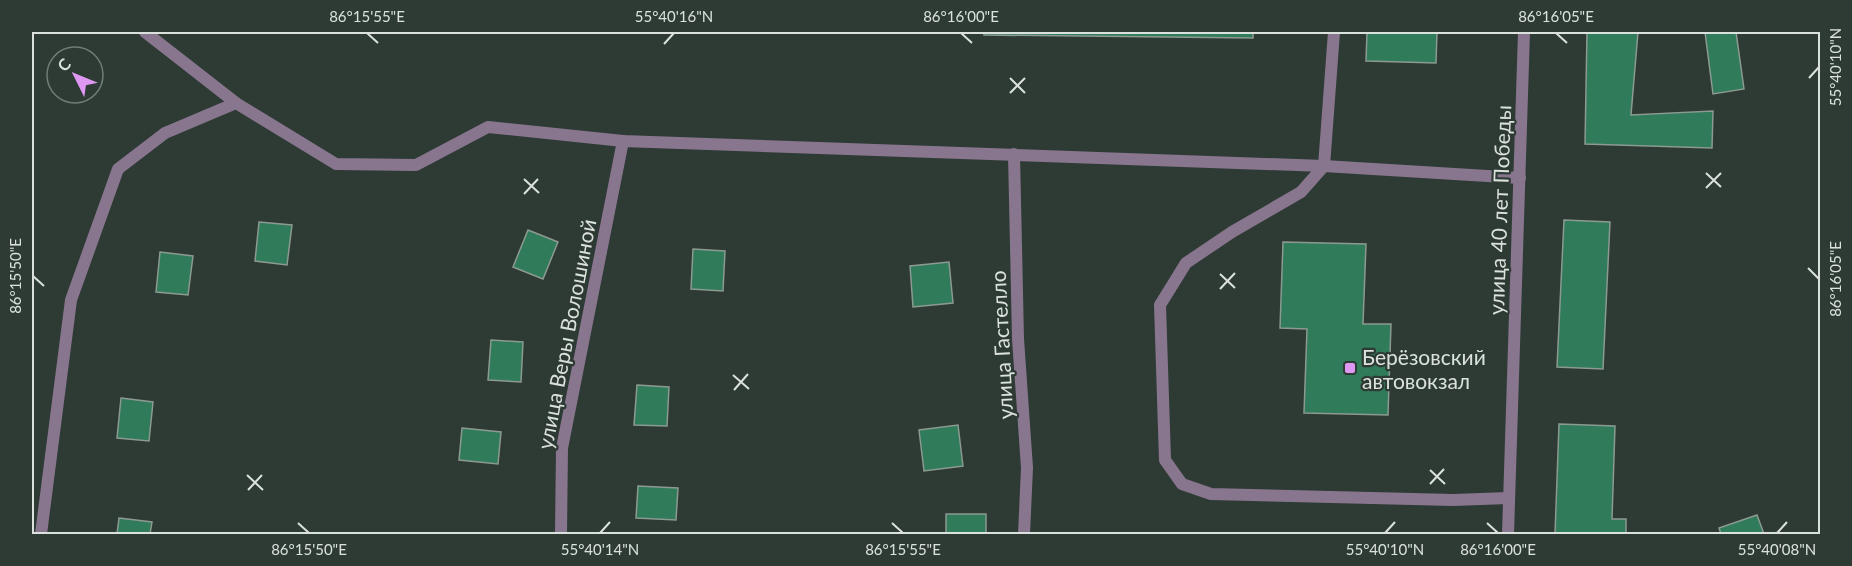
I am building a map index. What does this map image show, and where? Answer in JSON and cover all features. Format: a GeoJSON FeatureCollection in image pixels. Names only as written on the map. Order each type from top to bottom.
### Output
{"type":"FeatureCollection","features":[{"type":"Feature","properties":{"kind":"street"},"geometry":{"type":"LineString","coordinates":[[145,32],[236,103],[336,164],[416,165],[488,127],[623,141],[1324,166],[1520,178]]}},
{"type":"Feature","properties":{"kind":"street"},"geometry":{"type":"LineString","coordinates":[[1334,32],[1324,166],[1301,192],[1186,263],[1160,305],[1165,460],[1182,484],[1211,494],[1453,500],[1509,498]]}},
{"type":"Feature","properties":{"kind":"street","name":"улица 40 лет Победы"},"geometry":{"type":"LineString","coordinates":[[1508,534],[1524,32]]}},
{"type":"Feature","properties":{"kind":"street"},"geometry":{"type":"LineString","coordinates":[[41,534],[71,300],[118,168],[165,133],[236,103]]}},
{"type":"Feature","properties":{"kind":"street","name":"улица Веры Волошиной"},"geometry":{"type":"LineString","coordinates":[[561,534],[562,448],[623,141]]}},
{"type":"Feature","properties":{"kind":"street","name":"улица Гастелло"},"geometry":{"type":"LineString","coordinates":[[1014,154],[1018,339],[1027,468],[1024,534]]}},
{"type":"Feature","properties":{"kind":"building"},"geometry":{"type":"Polygon","coordinates":[[[984,32],[1253,32],[1253,38],[984,35],[984,32]]]}},
{"type":"Feature","properties":{"kind":"building"},"geometry":{"type":"Polygon","coordinates":[[[1367,32],[1437,32],[1436,63],[1366,61],[1367,32]]]}},
{"type":"Feature","properties":{"kind":"building"},"geometry":{"type":"Polygon","coordinates":[[[1587,32],[1638,32],[1631,115],[1713,111],[1712,148],[1585,144],[1587,32]]]}},
{"type":"Feature","properties":{"kind":"building"},"geometry":{"type":"Polygon","coordinates":[[[1705,32],[1736,32],[1744,89],[1713,94],[1705,32]]]}},
{"type":"Feature","properties":{"kind":"building"},"geometry":{"type":"Polygon","coordinates":[[[1564,220],[1610,222],[1603,369],[1557,367],[1564,220]]]}},
{"type":"Feature","properties":{"kind":"building"},"geometry":{"type":"Polygon","coordinates":[[[259,222],[292,225],[287,265],[255,261],[259,222]]]}},
{"type":"Feature","properties":{"kind":"building"},"geometry":{"type":"Polygon","coordinates":[[[528,230],[558,242],[543,279],[513,267],[528,230]]]}},
{"type":"Feature","properties":{"kind":"building"},"geometry":{"type":"Polygon","coordinates":[[[1283,242],[1366,244],[1363,324],[1391,324],[1388,415],[1304,413],[1307,329],[1280,328],[1283,242]]]}},
{"type":"Feature","properties":{"kind":"building"},"geometry":{"type":"Polygon","coordinates":[[[693,249],[725,251],[723,291],[691,289],[693,249]]]}},
{"type":"Feature","properties":{"kind":"building"},"geometry":{"type":"Polygon","coordinates":[[[160,252],[193,256],[188,295],[156,292],[160,252]]]}},
{"type":"Feature","properties":{"kind":"building"},"geometry":{"type":"Polygon","coordinates":[[[949,262],[953,303],[913,307],[910,266],[949,262]]]}},
{"type":"Feature","properties":{"kind":"building"},"geometry":{"type":"Polygon","coordinates":[[[491,340],[523,342],[521,382],[488,380],[491,340]]]}},
{"type":"Feature","properties":{"kind":"building"},"geometry":{"type":"Polygon","coordinates":[[[637,385],[669,387],[667,426],[634,425],[637,385]]]}},
{"type":"Feature","properties":{"kind":"building"},"geometry":{"type":"Polygon","coordinates":[[[121,398],[153,402],[149,441],[117,438],[121,398]]]}},
{"type":"Feature","properties":{"kind":"building"},"geometry":{"type":"Polygon","coordinates":[[[1559,424],[1615,426],[1612,519],[1626,519],[1626,534],[1555,534],[1559,424]]]}},
{"type":"Feature","properties":{"kind":"building"},"geometry":{"type":"Polygon","coordinates":[[[958,425],[963,466],[924,471],[919,430],[958,425]]]}},
{"type":"Feature","properties":{"kind":"building"},"geometry":{"type":"Polygon","coordinates":[[[462,428],[501,432],[498,464],[459,460],[462,428]]]}},
{"type":"Feature","properties":{"kind":"building"},"geometry":{"type":"Polygon","coordinates":[[[638,486],[678,488],[676,520],[636,518],[638,486]]]}},
{"type":"Feature","properties":{"kind":"building"},"geometry":{"type":"Polygon","coordinates":[[[946,514],[986,514],[986,534],[946,534],[946,514]]]}},
{"type":"Feature","properties":{"kind":"building"},"geometry":{"type":"Polygon","coordinates":[[[1757,515],[1764,534],[1721,534],[1719,528],[1757,515]]]}},
{"type":"Feature","properties":{"kind":"building"},"geometry":{"type":"Polygon","coordinates":[[[119,518],[152,522],[150,534],[117,534],[119,518]]]}},
{"type":"Feature","properties":{"kind":"place","name":"Берёзовский автовокзал"},"geometry":{"type":"Point","coordinates":[1350,368]}}]}
